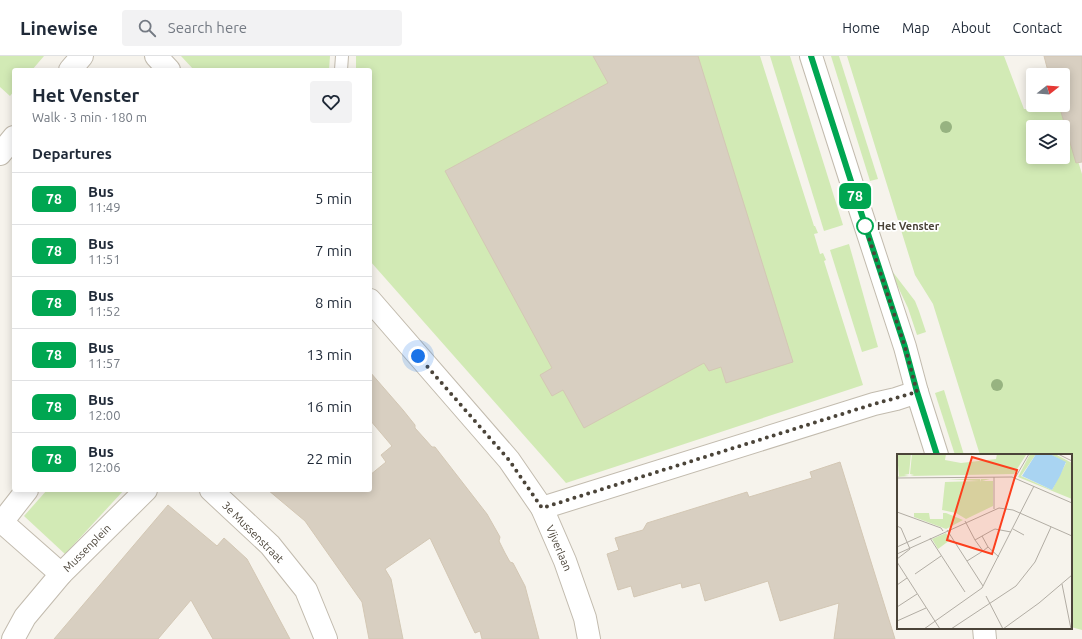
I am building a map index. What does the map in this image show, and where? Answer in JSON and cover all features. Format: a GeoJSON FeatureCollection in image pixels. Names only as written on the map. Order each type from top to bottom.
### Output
{"type":"FeatureCollection","features":[{"type":"Feature","properties":{"kind":"street"},"geometry":{"type":"LineString","coordinates":[[72,68],[82,56]]}},
{"type":"Feature","properties":{"kind":"street"},"geometry":{"type":"LineString","coordinates":[[156,56],[167,68]]}},
{"type":"Feature","properties":{"kind":"street"},"geometry":{"type":"LineString","coordinates":[[811,56],[905,347],[917,392],[937,454]]}},
{"type":"Feature","properties":{"kind":"street"},"geometry":{"type":"LineString","coordinates":[[0,154],[12,139]]}},
{"type":"Feature","properties":{"kind":"street","name":"Vijverlaan"},"geometry":{"type":"LineString","coordinates":[[372,302],[509,460],[542,508],[565,561],[585,618],[590,639]]}},
{"type":"Feature","properties":{"kind":"street"},"geometry":{"type":"LineString","coordinates":[[542,508],[866,406],[917,392]]}},
{"type":"Feature","properties":{"kind":"street","name":"Mussenplein"},"geometry":{"type":"LineString","coordinates":[[25,492],[1,521],[61,574],[144,492]]}},
{"type":"Feature","properties":{"kind":"street","name":"3e Mussenstraat"},"geometry":{"type":"LineString","coordinates":[[213,492],[270,545],[306,590],[326,639]]}},
{"type":"Feature","properties":{"kind":"street"},"geometry":{"type":"LineString","coordinates":[[13,639],[25,617],[61,574]]}},
{"type":"Feature","properties":{"kind":"street"},"geometry":{"type":"LineString","coordinates":[[984,629],[985,639]]}},
{"type":"Feature","properties":{"kind":"lane"},"geometry":{"type":"LineString","coordinates":[[341,68],[342,56]]}},
{"type":"Feature","properties":{"kind":"green space"},"geometry":{"type":"Polygon","coordinates":[[[0,56],[44,56],[34,68],[12,68],[12,94],[10,96],[0,87],[0,56]]]}},
{"type":"Feature","properties":{"kind":"green space"},"geometry":{"type":"Polygon","coordinates":[[[181,56],[330,56],[329,68],[192,68],[181,56]]]}},
{"type":"Feature","properties":{"kind":"green space"},"geometry":{"type":"Polygon","coordinates":[[[356,56],[760,56],[814,226],[818,233],[814,234],[820,254],[823,253],[826,260],[824,261],[863,385],[566,483],[372,263],[372,68],[356,68],[356,56]]]}},
{"type":"Feature","properties":{"kind":"green space"},"geometry":{"type":"Polygon","coordinates":[[[770,56],[790,56],[843,225],[824,231],[770,56]]]}},
{"type":"Feature","properties":{"kind":"green space"},"geometry":{"type":"Polygon","coordinates":[[[831,56],[839,56],[878,179],[870,181],[831,56]]]}},
{"type":"Feature","properties":{"kind":"green space"},"geometry":{"type":"Polygon","coordinates":[[[847,56],[1004,56],[1026,112],[1061,112],[1064,120],[1026,120],[1026,164],[1070,164],[1070,141],[1082,174],[1082,630],[1072,627],[1072,454],[980,454],[933,304],[915,275],[847,56]]]}},
{"type":"Feature","properties":{"kind":"green space"},"geometry":{"type":"Polygon","coordinates":[[[849,244],[878,347],[862,352],[830,250],[849,244]]]}},
{"type":"Feature","properties":{"kind":"green space"},"geometry":{"type":"Polygon","coordinates":[[[892,271],[915,301],[926,332],[917,335],[908,308],[891,272],[892,271]]]}},
{"type":"Feature","properties":{"kind":"green space"},"geometry":{"type":"Polygon","coordinates":[[[944,390],[964,454],[955,454],[935,393],[944,390]]]}},
{"type":"Feature","properties":{"kind":"green space"},"geometry":{"type":"Polygon","coordinates":[[[45,492],[122,492],[65,554],[24,516],[45,492]]]}},
{"type":"Feature","properties":{"kind":"building"},"geometry":{"type":"Polygon","coordinates":[[[593,56],[698,56],[793,362],[726,383],[721,367],[709,371],[704,363],[584,428],[563,390],[552,396],[540,375],[552,368],[445,171],[608,83],[593,56]]]}},
{"type":"Feature","properties":{"kind":"building"},"geometry":{"type":"Polygon","coordinates":[[[1044,56],[1082,56],[1082,162],[1076,163],[1070,143],[1070,120],[1063,120],[1061,112],[1070,112],[1070,68],[1047,68],[1044,56]]]}},
{"type":"Feature","properties":{"kind":"building"},"geometry":{"type":"Polygon","coordinates":[[[372,374],[403,410],[415,425],[415,428],[432,447],[435,447],[487,514],[500,537],[499,541],[505,553],[510,562],[513,563],[525,586],[539,639],[482,639],[480,631],[475,633],[430,538],[385,569],[391,579],[403,639],[369,639],[362,602],[305,521],[270,492],[372,492],[372,473],[386,462],[381,455],[392,446],[372,422],[372,374]]]}},
{"type":"Feature","properties":{"kind":"building"},"geometry":{"type":"Polygon","coordinates":[[[840,462],[895,639],[834,639],[839,603],[780,621],[768,581],[705,601],[700,583],[682,588],[681,583],[634,597],[631,586],[618,590],[607,554],[619,550],[615,538],[643,530],[647,523],[747,492],[749,497],[812,478],[810,472],[840,462]]]}},
{"type":"Feature","properties":{"kind":"building"},"geometry":{"type":"Polygon","coordinates":[[[168,505],[217,546],[224,538],[247,559],[290,639],[213,639],[191,600],[158,639],[54,639],[168,505]]]}},
{"type":"Feature","properties":{"kind":"bus line","name":"78"},"geometry":{"type":"LineString","coordinates":[[811,56],[905,347],[917,392],[937,454]]}},
{"type":"Feature","properties":{"kind":"place","name":"Het Venster"},"geometry":{"type":"Point","coordinates":[865,226]}},
{"type":"Feature","properties":{"kind":"route"},"geometry":{"type":"LineString","coordinates":[[418,356],[509,460],[542,508],[874,404],[917,392],[905,347],[865,226]]}}]}
